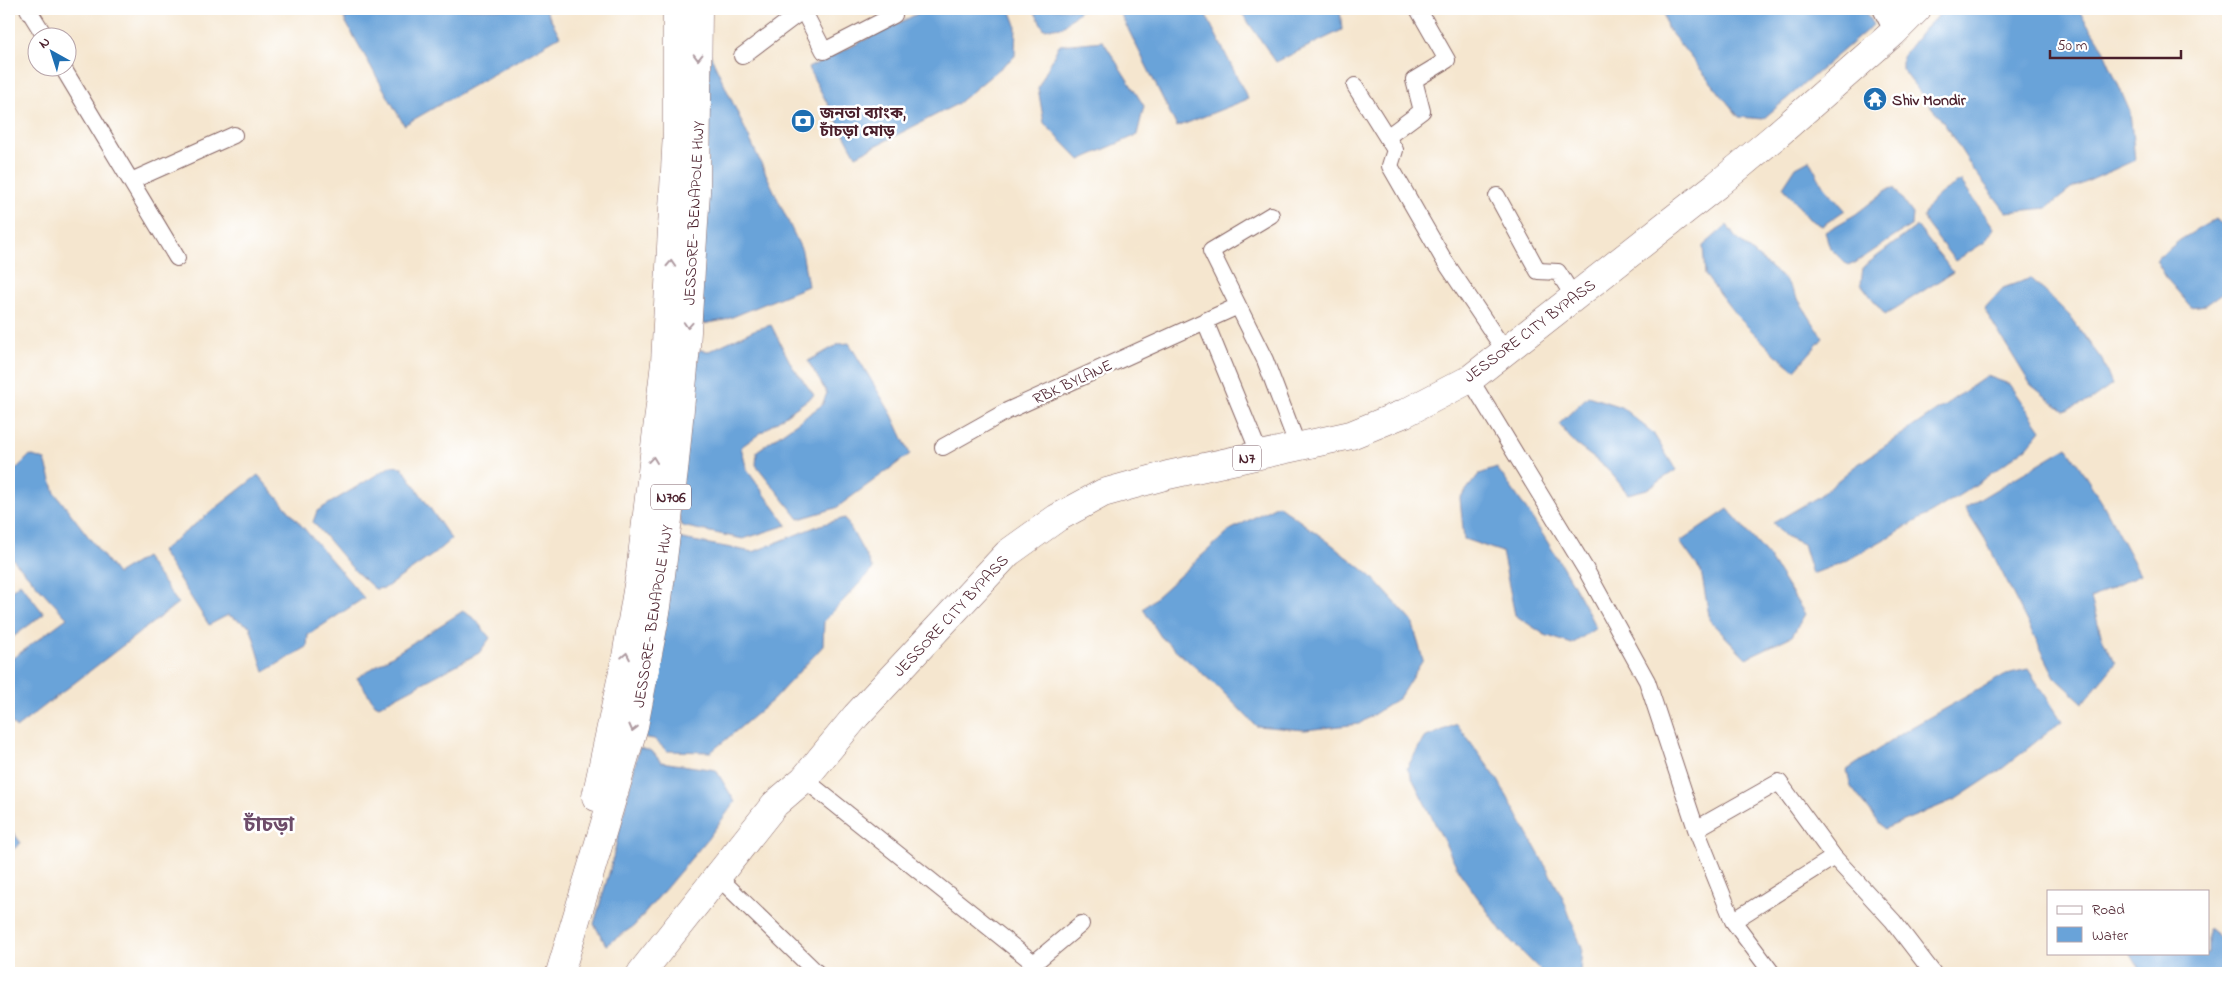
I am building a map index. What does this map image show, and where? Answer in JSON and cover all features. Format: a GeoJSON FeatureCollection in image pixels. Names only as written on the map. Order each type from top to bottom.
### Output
{"type":"FeatureCollection","features":[{"type":"Feature","properties":{"kind":"highway","name":"JESSORE- BENAPOLE HWY"},"geometry":{"type":"LineString","coordinates":[[542,973],[596,796],[626,658],[640,573],[665,363],[677,132],[677,9]]}},
{"type":"Feature","properties":{"kind":"highway","name":"JESSORE- BENAPOLE HWY"},"geometry":{"type":"LineString","coordinates":[[560,973],[634,726],[657,607],[674,471],[686,346],[696,192],[698,9]]}},
{"type":"Feature","properties":{"kind":"highway","name":"JESSORE CITY BYPASS"},"geometry":{"type":"LineString","coordinates":[[641,973],[775,804],[804,779],[856,716],[1008,553],[1057,518],[1103,493],[1168,475],[1351,435],[1405,413],[1470,379],[1724,178],[1887,21],[1917,9]]}},
{"type":"Feature","properties":{"kind":"street"},"geometry":{"type":"LineString","coordinates":[[28,9],[40,28]]}},
{"type":"Feature","properties":{"kind":"street"},"geometry":{"type":"LineString","coordinates":[[1418,9],[1447,60],[1414,80],[1422,111],[1387,137],[1355,86],[1395,150],[1390,166],[1444,260],[1505,351]]}},
{"type":"Feature","properties":{"kind":"street"},"geometry":{"type":"LineString","coordinates":[[742,56],[803,10],[824,51],[894,15]]}},
{"type":"Feature","properties":{"kind":"street"},"geometry":{"type":"LineString","coordinates":[[69,78],[177,258]]}},
{"type":"Feature","properties":{"kind":"street"},"geometry":{"type":"LineString","coordinates":[[131,181],[234,136]]}},
{"type":"Feature","properties":{"kind":"street"},"geometry":{"type":"LineString","coordinates":[[1497,196],[1538,271],[1558,272],[1574,296]]}},
{"type":"Feature","properties":{"kind":"street"},"geometry":{"type":"LineString","coordinates":[[1272,215],[1212,251],[1265,360],[1298,447]]}},
{"type":"Feature","properties":{"kind":"street","name":"RBK BYLANE"},"geometry":{"type":"LineString","coordinates":[[942,446],[1008,411],[1238,306]]}},
{"type":"Feature","properties":{"kind":"street"},"geometry":{"type":"LineString","coordinates":[[1205,321],[1260,455]]}},
{"type":"Feature","properties":{"kind":"street"},"geometry":{"type":"LineString","coordinates":[[1470,379],[1586,570],[1647,681],[1696,829],[1733,922],[1772,973]]}},
{"type":"Feature","properties":{"kind":"street"},"geometry":{"type":"LineString","coordinates":[[804,779],[1032,969],[1081,924]]}},
{"type":"Feature","properties":{"kind":"street"},"geometry":{"type":"LineString","coordinates":[[1696,829],[1779,782],[1834,857],[1893,921],[1933,973]]}},
{"type":"Feature","properties":{"kind":"street"},"geometry":{"type":"LineString","coordinates":[[1733,922],[1834,857]]}},
{"type":"Feature","properties":{"kind":"street"},"geometry":{"type":"LineString","coordinates":[[718,876],[817,973]]}},
{"type":"Feature","properties":{"kind":"water"},"geometry":{"type":"Polygon","coordinates":[[[362,9],[545,9],[560,36],[404,125],[344,19],[362,9]]]}},
{"type":"Feature","properties":{"kind":"water"},"geometry":{"type":"Polygon","coordinates":[[[927,9],[1010,9],[1016,25],[1015,56],[957,104],[856,156],[808,68],[927,9]]]}},
{"type":"Feature","properties":{"kind":"water"},"geometry":{"type":"Polygon","coordinates":[[[1033,9],[1082,9],[1062,27],[1044,29],[1033,9]]]}},
{"type":"Feature","properties":{"kind":"water"},"geometry":{"type":"Polygon","coordinates":[[[1118,9],[1203,9],[1248,99],[1177,127],[1118,9]]]}},
{"type":"Feature","properties":{"kind":"water"},"geometry":{"type":"Polygon","coordinates":[[[1239,9],[1340,9],[1342,30],[1276,62],[1239,9]]]}},
{"type":"Feature","properties":{"kind":"water"},"geometry":{"type":"Polygon","coordinates":[[[1663,9],[1864,9],[1873,25],[1763,119],[1739,117],[1667,28],[1663,9]]]}},
{"type":"Feature","properties":{"kind":"water"},"geometry":{"type":"Polygon","coordinates":[[[1945,9],[2078,9],[2102,47],[2130,112],[2135,160],[2071,189],[2047,208],[2006,212],[1973,169],[1943,122],[1902,69],[1902,57],[1924,29],[1945,9]]]}},
{"type":"Feature","properties":{"kind":"water"},"geometry":{"type":"Polygon","coordinates":[[[1103,41],[1144,106],[1137,135],[1080,160],[1044,123],[1038,88],[1059,45],[1103,41]]]}},
{"type":"Feature","properties":{"kind":"water"},"geometry":{"type":"Polygon","coordinates":[[[710,54],[802,251],[808,286],[725,320],[703,324],[694,277],[710,54]]]}},
{"type":"Feature","properties":{"kind":"water"},"geometry":{"type":"Polygon","coordinates":[[[1809,160],[1821,182],[1845,210],[1822,226],[1809,219],[1783,187],[1796,167],[1809,160]]]}},
{"type":"Feature","properties":{"kind":"water"},"geometry":{"type":"Polygon","coordinates":[[[1961,181],[1994,228],[1985,242],[1955,261],[1923,217],[1929,205],[1938,196],[1961,181]]]}},
{"type":"Feature","properties":{"kind":"water"},"geometry":{"type":"Polygon","coordinates":[[[1894,188],[1913,214],[1912,225],[1848,266],[1830,248],[1825,232],[1856,214],[1888,189],[1894,188]]]}},
{"type":"Feature","properties":{"kind":"water"},"geometry":{"type":"Polygon","coordinates":[[[2215,219],[2228,228],[2228,289],[2206,305],[2191,307],[2167,279],[2156,260],[2180,240],[2215,219]]]}},
{"type":"Feature","properties":{"kind":"water"},"geometry":{"type":"Polygon","coordinates":[[[1727,225],[1735,237],[1787,282],[1823,338],[1795,370],[1775,354],[1736,315],[1705,275],[1703,246],[1727,225]]]}},
{"type":"Feature","properties":{"kind":"water"},"geometry":{"type":"Polygon","coordinates":[[[1917,226],[1953,272],[1885,315],[1861,284],[1863,267],[1917,226]]]}},
{"type":"Feature","properties":{"kind":"water"},"geometry":{"type":"Polygon","coordinates":[[[2031,278],[2069,315],[2102,360],[2112,385],[2091,400],[2064,411],[2031,385],[1984,309],[2003,288],[2031,278]]]}},
{"type":"Feature","properties":{"kind":"water"},"geometry":{"type":"Polygon","coordinates":[[[771,325],[792,366],[814,395],[741,447],[747,470],[787,525],[743,539],[682,526],[678,512],[693,349],[709,351],[754,330],[771,325]]]}},
{"type":"Feature","properties":{"kind":"water"},"geometry":{"type":"Polygon","coordinates":[[[849,343],[892,415],[910,454],[836,508],[799,519],[756,465],[757,451],[822,405],[827,393],[808,361],[839,344],[849,343]]]}},
{"type":"Feature","properties":{"kind":"water"},"geometry":{"type":"Polygon","coordinates":[[[1987,376],[2009,384],[2041,430],[2027,447],[1974,486],[1934,511],[1846,561],[1812,574],[1803,544],[1785,536],[1773,523],[1818,497],[1854,467],[1987,376]]]}},
{"type":"Feature","properties":{"kind":"water"},"geometry":{"type":"Polygon","coordinates":[[[1588,396],[1621,407],[1653,433],[1676,470],[1647,489],[1628,494],[1607,468],[1575,444],[1559,424],[1588,396]]]}},
{"type":"Feature","properties":{"kind":"water"},"geometry":{"type":"Polygon","coordinates":[[[2067,447],[2103,504],[2140,574],[2091,598],[2102,638],[2116,663],[2083,703],[2055,677],[1985,539],[1965,508],[2067,447]]]}},
{"type":"Feature","properties":{"kind":"water"},"geometry":{"type":"Polygon","coordinates":[[[30,455],[45,460],[55,493],[117,574],[145,557],[178,603],[16,728],[9,719],[9,661],[67,618],[9,555],[9,476],[30,455]]]}},
{"type":"Feature","properties":{"kind":"water"},"geometry":{"type":"Polygon","coordinates":[[[391,466],[402,467],[451,539],[434,554],[385,588],[375,589],[353,569],[313,522],[317,511],[391,466]]]}},
{"type":"Feature","properties":{"kind":"water"},"geometry":{"type":"Polygon","coordinates":[[[1497,468],[1550,546],[1596,628],[1572,644],[1545,635],[1515,615],[1502,552],[1464,539],[1460,498],[1479,474],[1497,468]]]}},
{"type":"Feature","properties":{"kind":"water"},"geometry":{"type":"Polygon","coordinates":[[[258,475],[364,598],[308,635],[307,647],[264,672],[250,626],[228,615],[209,625],[161,551],[258,475]]]}},
{"type":"Feature","properties":{"kind":"water"},"geometry":{"type":"Polygon","coordinates":[[[1278,505],[1371,576],[1412,621],[1423,660],[1399,698],[1359,724],[1305,730],[1256,726],[1221,690],[1161,637],[1143,609],[1230,530],[1278,505]]]}},
{"type":"Feature","properties":{"kind":"water"},"geometry":{"type":"Polygon","coordinates":[[[1728,509],[1768,556],[1805,614],[1792,636],[1746,658],[1710,621],[1701,571],[1680,542],[1728,509]]]}},
{"type":"Feature","properties":{"kind":"water"},"geometry":{"type":"Polygon","coordinates":[[[845,518],[873,569],[824,621],[823,646],[773,700],[711,752],[667,751],[654,739],[640,737],[677,538],[753,552],[820,525],[845,518]]]}},
{"type":"Feature","properties":{"kind":"water"},"geometry":{"type":"Polygon","coordinates":[[[20,583],[44,614],[9,640],[9,592],[20,583]]]}},
{"type":"Feature","properties":{"kind":"water"},"geometry":{"type":"Polygon","coordinates":[[[463,611],[475,619],[490,638],[479,653],[379,706],[375,704],[357,678],[463,611]]]}},
{"type":"Feature","properties":{"kind":"water"},"geometry":{"type":"Polygon","coordinates":[[[2028,669],[2062,721],[2003,768],[1956,799],[1884,829],[1851,787],[1847,770],[1912,727],[2006,674],[2028,669]]]}},
{"type":"Feature","properties":{"kind":"water"},"geometry":{"type":"Polygon","coordinates":[[[1457,724],[1498,780],[1562,896],[1582,948],[1580,973],[1540,973],[1540,970],[1503,933],[1460,873],[1407,768],[1424,738],[1457,724]]]}},
{"type":"Feature","properties":{"kind":"water"},"geometry":{"type":"Polygon","coordinates":[[[639,748],[652,751],[661,762],[716,770],[735,802],[706,841],[634,926],[606,945],[594,924],[610,870],[639,748]]]}},
{"type":"Feature","properties":{"kind":"water"},"geometry":{"type":"Polygon","coordinates":[[[9,827],[21,843],[9,853],[9,827]]]}},
{"type":"Feature","properties":{"kind":"water"},"geometry":{"type":"Polygon","coordinates":[[[2210,930],[2220,939],[2227,950],[2228,970],[2226,973],[2142,973],[2131,954],[2210,954],[2210,930]]]}},
{"type":"Feature","properties":{"kind":"place","name":"Shiv Mondir"},"geometry":{"type":"Point","coordinates":[1875,99]}},
{"type":"Feature","properties":{"kind":"place","name":"জনতা ব্যাংক, চাঁচড়া মোড়"},"geometry":{"type":"Point","coordinates":[803,121]}},
{"type":"Feature","properties":{"kind":"district","name":"চাঁচড়া"},"geometry":{"type":"Point","coordinates":[269,824]}}]}
